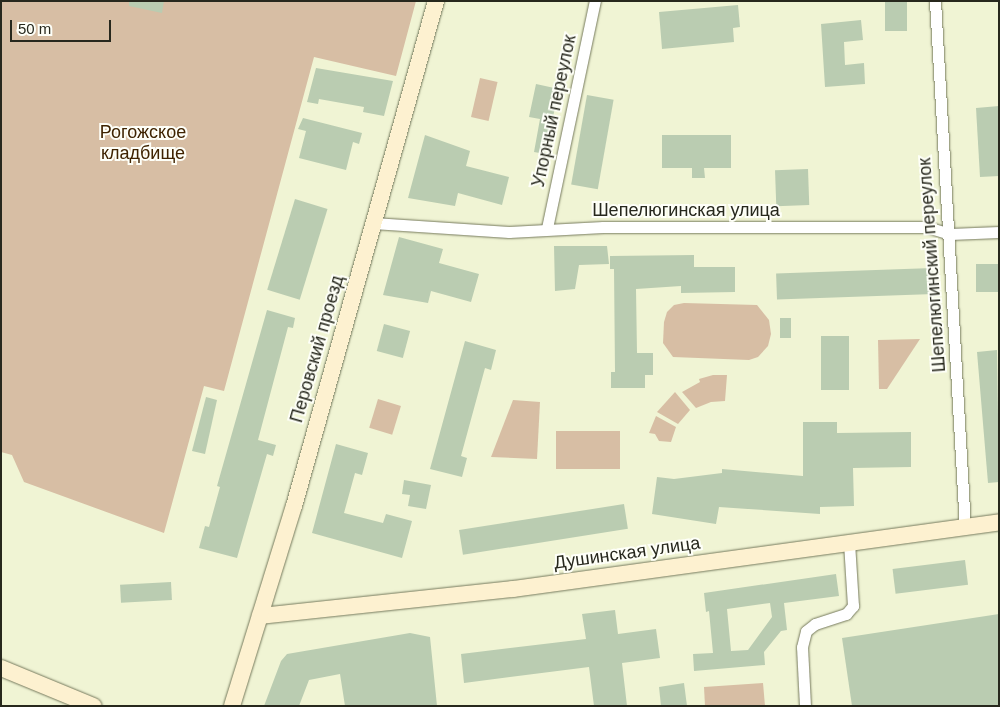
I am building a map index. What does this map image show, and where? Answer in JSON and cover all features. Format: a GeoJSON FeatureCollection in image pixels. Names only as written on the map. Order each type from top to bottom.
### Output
{"type":"FeatureCollection","features":[{"type":"Feature","properties":{"kind":"street","name":"Перовский проезд"},"geometry":{"type":"LineString","coordinates":[[232,706],[260,616],[436,1]]}},
{"type":"Feature","properties":{"kind":"street","name":"Упорный переулок"},"geometry":{"type":"LineString","coordinates":[[547,228],[595,1]]}},
{"type":"Feature","properties":{"kind":"street","name":"Шепелюгинский переулок"},"geometry":{"type":"LineString","coordinates":[[935,1],[945,218],[950,234],[965,527]]}},
{"type":"Feature","properties":{"kind":"street","name":"Шепелюгинская улица"},"geometry":{"type":"LineString","coordinates":[[374,222],[509,232],[547,228],[927,227],[950,234],[999,232]]}},
{"type":"Feature","properties":{"kind":"street","name":"Душинская улица"},"geometry":{"type":"LineString","coordinates":[[260,616],[442,598],[999,522]]}},
{"type":"Feature","properties":{"kind":"street"},"geometry":{"type":"LineString","coordinates":[[805,706],[802,648],[806,631],[815,624],[846,614],[853,606],[849,543]]}},
{"type":"Feature","properties":{"kind":"street"},"geometry":{"type":"LineString","coordinates":[[1,668],[93,706]]}},
{"type":"Feature","properties":{"kind":"green space","name":"Рогожское кладбище"},"geometry":{"type":"Polygon","coordinates":[[[1,1],[416,1],[396,76],[314,57],[224,391],[204,386],[164,533],[24,482],[12,455],[1,452],[1,1]]]}},
{"type":"Feature","properties":{"kind":"green space"},"geometry":{"type":"Polygon","coordinates":[[[480,78],[498,82],[489,121],[471,117],[480,78]]]}},
{"type":"Feature","properties":{"kind":"green space"},"geometry":{"type":"Polygon","coordinates":[[[684,303],[757,305],[769,320],[771,334],[768,346],[758,357],[749,360],[673,357],[663,343],[664,322],[667,312],[674,305],[684,303]]]}},
{"type":"Feature","properties":{"kind":"green space"},"geometry":{"type":"Polygon","coordinates":[[[920,339],[887,389],[879,389],[878,340],[920,339]]]}},
{"type":"Feature","properties":{"kind":"green space"},"geometry":{"type":"Polygon","coordinates":[[[713,375],[727,375],[725,401],[711,402],[696,408],[682,392],[700,382],[699,379],[713,375]]]}},
{"type":"Feature","properties":{"kind":"green space"},"geometry":{"type":"Polygon","coordinates":[[[675,392],[690,410],[678,424],[657,412],[675,392]]]}},
{"type":"Feature","properties":{"kind":"green space"},"geometry":{"type":"Polygon","coordinates":[[[378,399],[401,406],[392,435],[369,428],[378,399]]]}},
{"type":"Feature","properties":{"kind":"green space"},"geometry":{"type":"Polygon","coordinates":[[[513,400],[540,402],[537,459],[491,457],[513,400]]]}},
{"type":"Feature","properties":{"kind":"green space"},"geometry":{"type":"Polygon","coordinates":[[[656,416],[676,427],[671,442],[659,441],[655,434],[649,433],[656,416]]]}},
{"type":"Feature","properties":{"kind":"green space"},"geometry":{"type":"Polygon","coordinates":[[[556,431],[620,431],[620,469],[556,469],[556,431]]]}},
{"type":"Feature","properties":{"kind":"green space"},"geometry":{"type":"Polygon","coordinates":[[[763,683],[765,706],[705,706],[704,687],[763,683]]]}},
{"type":"Feature","properties":{"kind":"building"},"geometry":{"type":"Polygon","coordinates":[[[129,1],[164,1],[162,13],[129,6],[129,1]]]}},
{"type":"Feature","properties":{"kind":"building"},"geometry":{"type":"Polygon","coordinates":[[[885,1],[907,1],[907,31],[885,31],[885,1]]]}},
{"type":"Feature","properties":{"kind":"building"},"geometry":{"type":"Polygon","coordinates":[[[738,5],[740,27],[733,28],[734,42],[662,49],[659,12],[738,5]]]}},
{"type":"Feature","properties":{"kind":"building"},"geometry":{"type":"Polygon","coordinates":[[[861,20],[863,40],[844,42],[845,65],[864,63],[865,84],[825,87],[821,24],[861,20]]]}},
{"type":"Feature","properties":{"kind":"building"},"geometry":{"type":"Polygon","coordinates":[[[316,68],[393,81],[384,116],[363,112],[364,107],[319,99],[318,104],[307,102],[316,68]]]}},
{"type":"Feature","properties":{"kind":"building"},"geometry":{"type":"Polygon","coordinates":[[[536,84],[559,89],[545,154],[534,152],[540,119],[529,117],[536,84]]]}},
{"type":"Feature","properties":{"kind":"building"},"geometry":{"type":"Polygon","coordinates":[[[587,95],[614,100],[598,189],[571,185],[587,95]]]}},
{"type":"Feature","properties":{"kind":"building"},"geometry":{"type":"Polygon","coordinates":[[[999,106],[999,176],[980,177],[976,108],[999,106]]]}},
{"type":"Feature","properties":{"kind":"building"},"geometry":{"type":"Polygon","coordinates":[[[303,118],[362,133],[359,144],[353,142],[346,170],[299,158],[306,131],[298,129],[303,118]]]}},
{"type":"Feature","properties":{"kind":"building"},"geometry":{"type":"Polygon","coordinates":[[[425,135],[470,151],[466,166],[509,177],[502,205],[458,193],[455,206],[408,198],[425,135]]]}},
{"type":"Feature","properties":{"kind":"building"},"geometry":{"type":"Polygon","coordinates":[[[662,135],[731,135],[731,168],[704,168],[705,178],[692,178],[692,168],[662,168],[662,135]]]}},
{"type":"Feature","properties":{"kind":"building"},"geometry":{"type":"Polygon","coordinates":[[[808,169],[809,205],[776,206],[775,170],[808,169]]]}},
{"type":"Feature","properties":{"kind":"building"},"geometry":{"type":"Polygon","coordinates":[[[295,199],[328,209],[300,300],[267,290],[295,199]]]}},
{"type":"Feature","properties":{"kind":"building"},"geometry":{"type":"Polygon","coordinates":[[[399,237],[443,249],[439,263],[479,274],[471,302],[431,291],[428,303],[383,295],[399,237]]]}},
{"type":"Feature","properties":{"kind":"building"},"geometry":{"type":"Polygon","coordinates":[[[554,246],[607,246],[609,264],[579,265],[575,289],[555,291],[554,246]]]}},
{"type":"Feature","properties":{"kind":"building"},"geometry":{"type":"Polygon","coordinates":[[[694,255],[694,267],[735,267],[735,292],[681,293],[681,286],[636,289],[637,353],[653,353],[653,375],[645,375],[645,388],[611,388],[611,372],[615,372],[614,269],[610,269],[610,256],[694,255]]]}},
{"type":"Feature","properties":{"kind":"building"},"geometry":{"type":"Polygon","coordinates":[[[976,264],[999,264],[999,292],[976,292],[976,264]]]}},
{"type":"Feature","properties":{"kind":"building"},"geometry":{"type":"Polygon","coordinates":[[[933,268],[934,294],[777,299],[776,273],[933,268]]]}},
{"type":"Feature","properties":{"kind":"building"},"geometry":{"type":"Polygon","coordinates":[[[267,310],[295,318],[293,328],[288,327],[258,440],[276,445],[273,456],[267,454],[237,558],[199,548],[205,526],[209,527],[220,487],[217,486],[267,310]]]}},
{"type":"Feature","properties":{"kind":"building"},"geometry":{"type":"Polygon","coordinates":[[[780,318],[791,318],[791,338],[780,338],[780,318]]]}},
{"type":"Feature","properties":{"kind":"building"},"geometry":{"type":"Polygon","coordinates":[[[384,324],[410,331],[403,358],[377,351],[384,324]]]}},
{"type":"Feature","properties":{"kind":"building"},"geometry":{"type":"Polygon","coordinates":[[[821,336],[849,336],[849,390],[821,390],[821,336]]]}},
{"type":"Feature","properties":{"kind":"building"},"geometry":{"type":"Polygon","coordinates":[[[465,341],[496,350],[491,370],[485,368],[461,456],[467,458],[462,477],[430,469],[465,341]]]}},
{"type":"Feature","properties":{"kind":"building"},"geometry":{"type":"Polygon","coordinates":[[[997,350],[999,482],[988,483],[977,352],[997,350]]]}},
{"type":"Feature","properties":{"kind":"building"},"geometry":{"type":"Polygon","coordinates":[[[206,397],[217,400],[205,454],[192,451],[206,397]]]}},
{"type":"Feature","properties":{"kind":"building"},"geometry":{"type":"Polygon","coordinates":[[[803,422],[837,422],[837,433],[911,432],[911,467],[853,468],[854,506],[820,507],[820,514],[719,507],[716,524],[652,514],[657,477],[674,479],[722,473],[722,469],[803,476],[803,422]]]}},
{"type":"Feature","properties":{"kind":"building"},"geometry":{"type":"Polygon","coordinates":[[[336,444],[368,453],[362,475],[355,473],[344,513],[383,523],[386,514],[412,521],[402,558],[312,533],[336,444]]]}},
{"type":"Feature","properties":{"kind":"building"},"geometry":{"type":"Polygon","coordinates":[[[404,480],[431,485],[426,509],[408,506],[410,495],[402,494],[404,480]]]}},
{"type":"Feature","properties":{"kind":"building"},"geometry":{"type":"Polygon","coordinates":[[[624,504],[628,529],[463,555],[459,530],[624,504]]]}},
{"type":"Feature","properties":{"kind":"building"},"geometry":{"type":"Polygon","coordinates":[[[965,560],[968,585],[896,594],[893,569],[965,560]]]}},
{"type":"Feature","properties":{"kind":"building"},"geometry":{"type":"Polygon","coordinates":[[[836,574],[839,596],[784,603],[787,630],[781,631],[764,652],[765,665],[694,671],[693,654],[713,653],[709,611],[706,612],[704,593],[836,574]],[[770,603],[727,609],[731,651],[748,650],[772,617],[770,603]]]}},
{"type":"Feature","properties":{"kind":"building"},"geometry":{"type":"Polygon","coordinates":[[[171,582],[172,600],[121,603],[120,585],[171,582]]]}},
{"type":"Feature","properties":{"kind":"building"},"geometry":{"type":"Polygon","coordinates":[[[615,610],[618,634],[656,629],[660,658],[622,663],[627,706],[594,706],[589,667],[464,683],[461,654],[586,639],[582,614],[615,610]]]}},
{"type":"Feature","properties":{"kind":"building"},"geometry":{"type":"Polygon","coordinates":[[[999,614],[999,706],[852,706],[842,638],[999,614]]]}},
{"type":"Feature","properties":{"kind":"building"},"geometry":{"type":"Polygon","coordinates":[[[410,633],[430,637],[437,706],[345,706],[340,674],[309,680],[299,706],[264,706],[281,661],[287,654],[410,633]]]}},
{"type":"Feature","properties":{"kind":"building"},"geometry":{"type":"Polygon","coordinates":[[[684,683],[687,706],[661,706],[659,687],[684,683]]]}}]}
